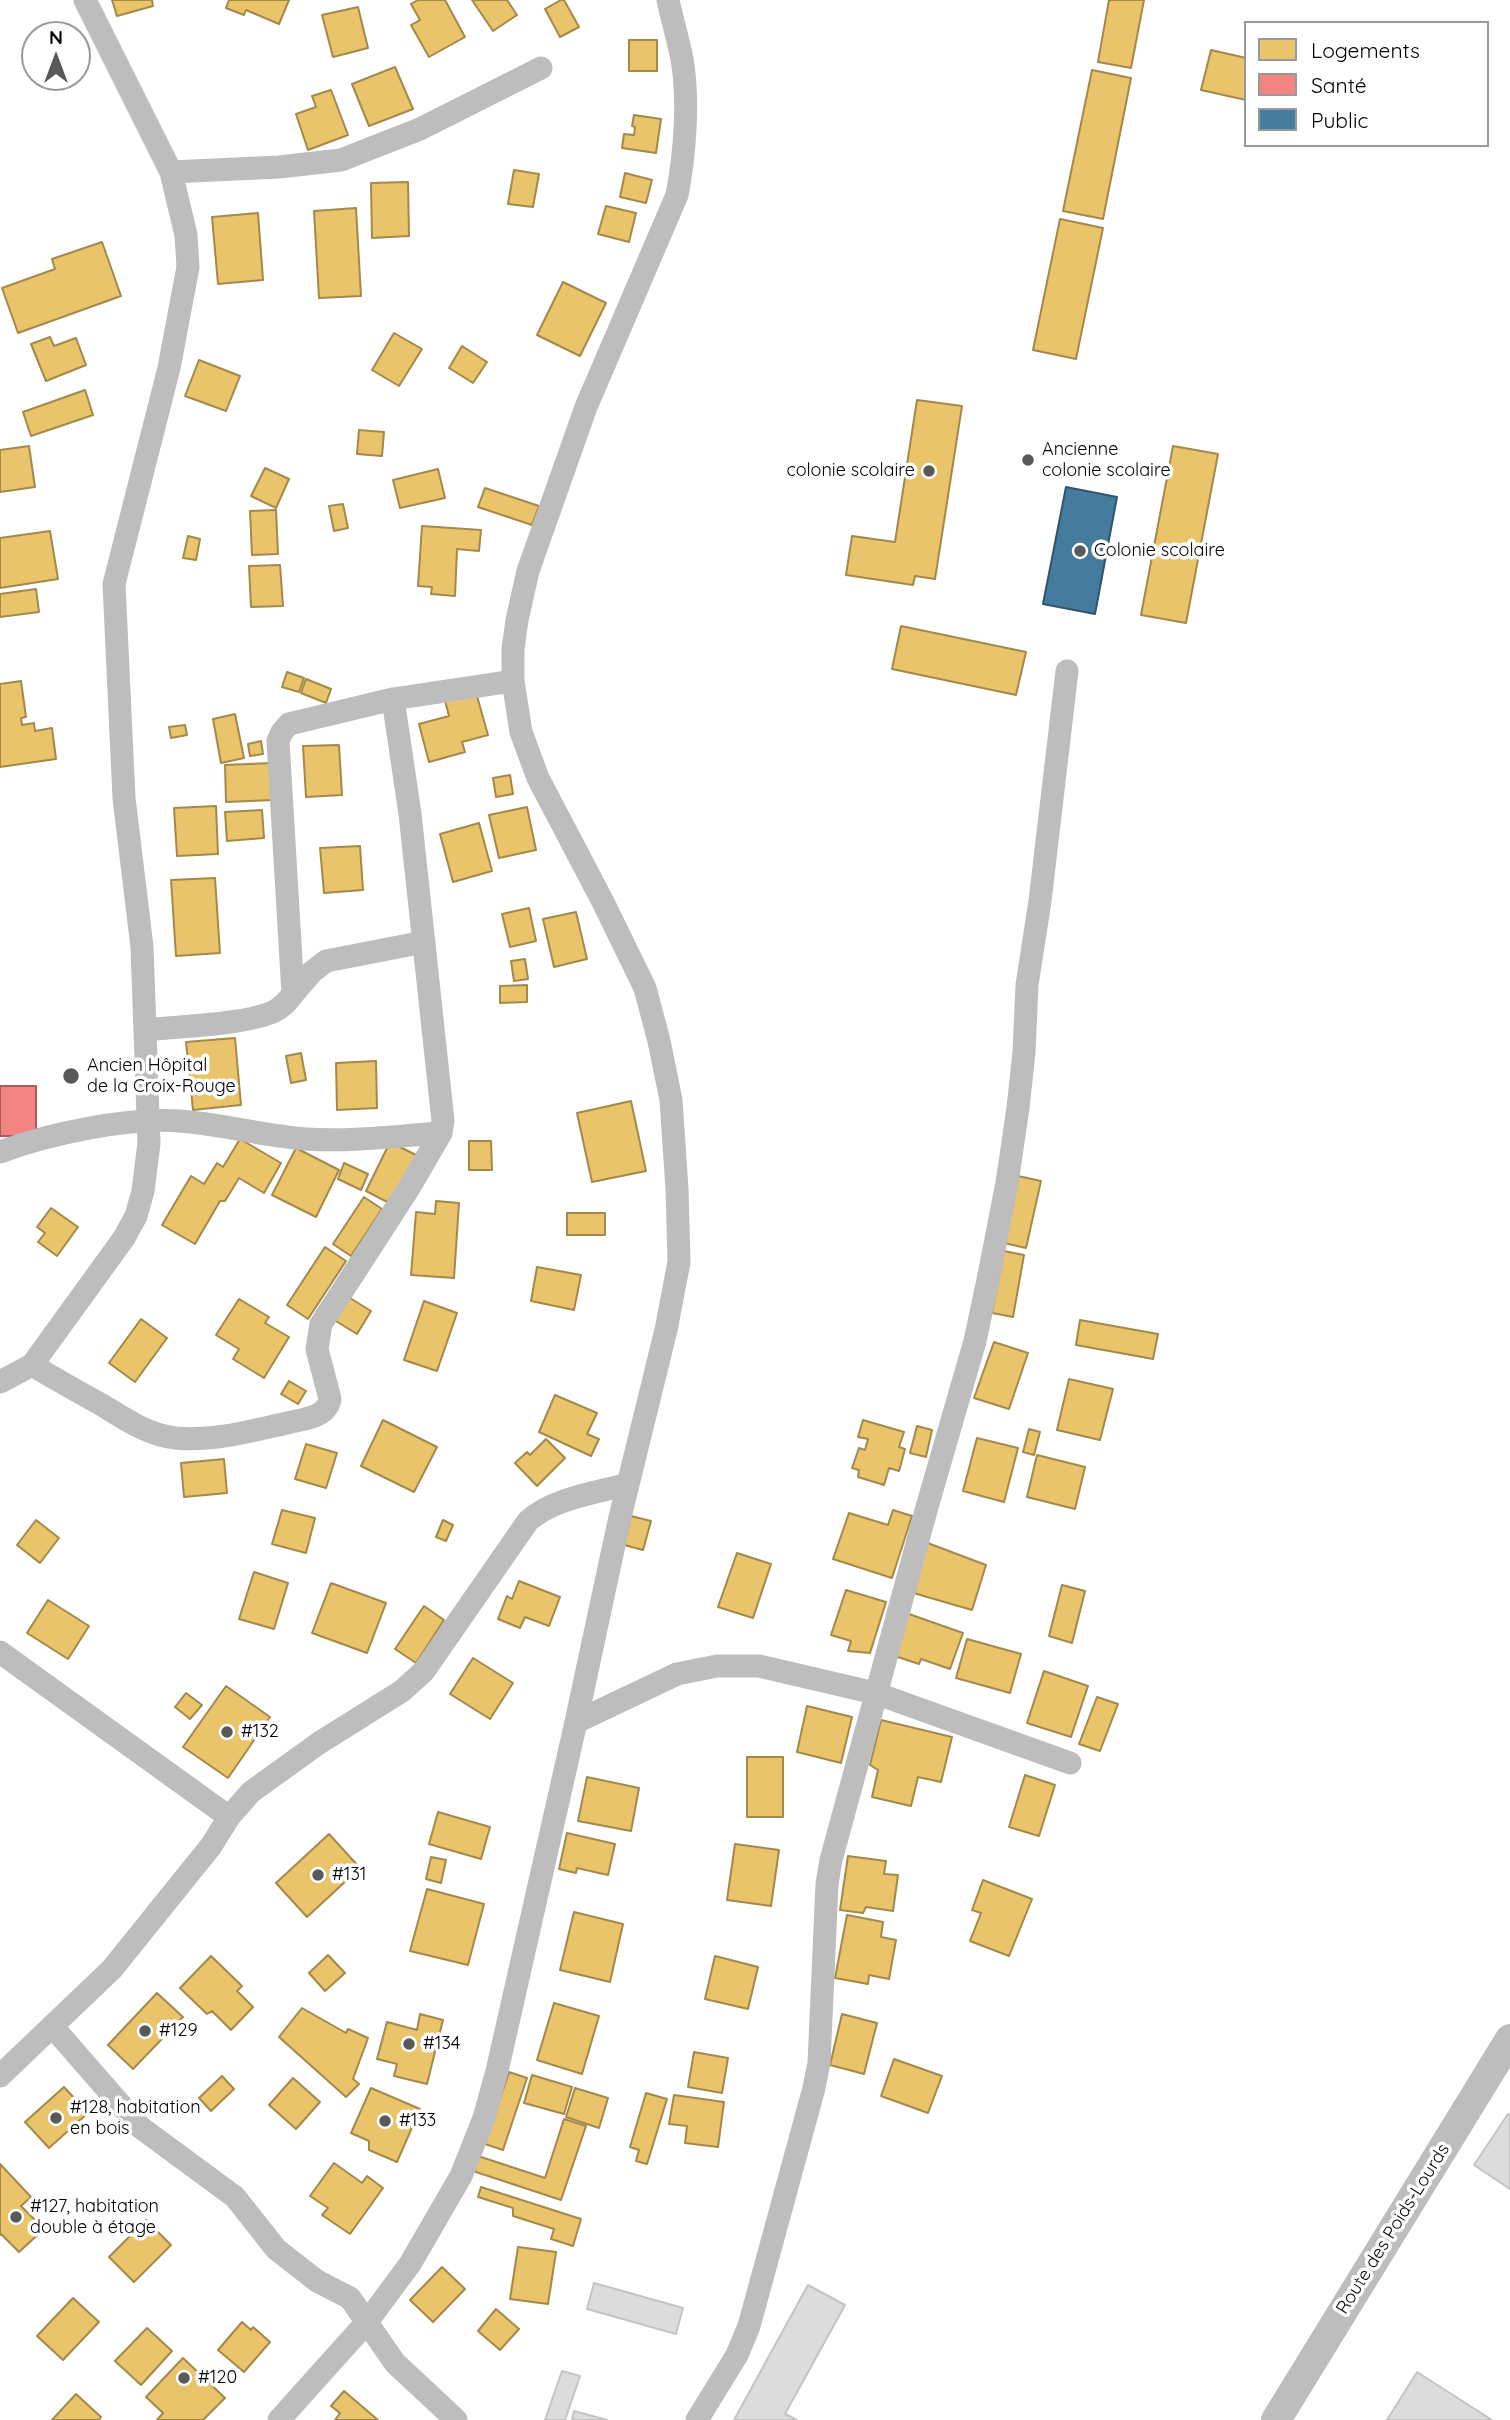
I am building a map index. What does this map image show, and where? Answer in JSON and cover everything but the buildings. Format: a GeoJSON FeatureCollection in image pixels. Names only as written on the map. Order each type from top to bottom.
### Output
{"type":"FeatureCollection","features":[{"type":"Feature","properties":{"kind":"street"},"geometry":{"type":"LineString","coordinates":[[0,1382],[32,1365],[124,1238],[136,1216],[143,1191],[149,1143],[142,947],[124,798],[114,603],[119,557],[163,391],[188,267],[186,235],[171,172],[85,0]]}},
{"type":"Feature","properties":{"kind":"street"},"geometry":{"type":"LineString","coordinates":[[279,2420],[367,2322],[410,2264],[461,2176],[484,2118],[576,1723],[628,1484],[666,1331],[679,1262],[671,1100],[645,988],[538,778],[521,732],[513,681],[513,649],[528,571],[586,407],[677,195],[681,178],[685,83],[668,0]]}},
{"type":"Feature","properties":{"kind":"street"},"geometry":{"type":"LineString","coordinates":[[171,172],[279,167],[341,160],[420,129],[541,68]]}},
{"type":"Feature","properties":{"kind":"street"},"geometry":{"type":"LineString","coordinates":[[697,2420],[737,2354],[750,2326],[814,2088],[819,2063],[827,1884],[831,1860],[975,1341],[1007,1183],[1024,1052],[1027,985],[1040,901],[1067,671]]}},
{"type":"Feature","properties":{"kind":"street"},"geometry":{"type":"LineString","coordinates":[[293,994],[278,741],[282,732],[289,724],[393,699],[513,681]]}},
{"type":"Feature","properties":{"kind":"street"},"geometry":{"type":"LineString","coordinates":[[32,1365],[146,1431],[174,1438],[239,1433],[309,1418],[329,1406],[330,1399],[317,1349],[321,1324],[409,1188],[440,1133],[443,1121],[410,814],[393,699]]}},
{"type":"Feature","properties":{"kind":"street"},"geometry":{"type":"LineString","coordinates":[[146,1030],[247,1018],[272,1012],[285,1005],[312,972],[326,961],[424,942]]}},
{"type":"Feature","properties":{"kind":"street"},"geometry":{"type":"LineString","coordinates":[[0,1152],[58,1134],[148,1121],[177,1121],[303,1139],[329,1140],[440,1133]]}},
{"type":"Feature","properties":{"kind":"street"},"geometry":{"type":"LineString","coordinates":[[0,2076],[112,1969],[251,1792],[271,1776],[402,1691],[424,1671],[528,1521],[539,1511],[562,1502],[628,1484]]}},
{"type":"Feature","properties":{"kind":"street"},"geometry":{"type":"LineString","coordinates":[[0,1652],[229,1817]]}},
{"type":"Feature","properties":{"kind":"street"},"geometry":{"type":"LineString","coordinates":[[576,1723],[677,1674],[717,1666],[759,1666],[876,1693],[1070,1763]]}},
{"type":"Feature","properties":{"kind":"street"},"geometry":{"type":"LineString","coordinates":[[52,2026],[140,2127],[235,2196],[276,2249],[317,2281],[351,2298],[395,2364],[456,2420]]}},
{"type":"Feature","properties":{"kind":"street","name":"Route des Poids-Lourds"},"geometry":{"type":"LineString","coordinates":[[1276,2420],[1510,2039]]}},
{"type":"Feature","properties":{"kind":"place","name":"Ancienne colonie scolaire"},"geometry":{"type":"Point","coordinates":[1028,460]}},
{"type":"Feature","properties":{"kind":"place","name":"colonie scolaire"},"geometry":{"type":"Point","coordinates":[929,471]}},
{"type":"Feature","properties":{"kind":"place","name":"Colonie scolaire"},"geometry":{"type":"Point","coordinates":[1080,551]}},
{"type":"Feature","properties":{"kind":"place","name":"Ancien Hôpital de la Croix-Rouge"},"geometry":{"type":"Point","coordinates":[71,1076]}},
{"type":"Feature","properties":{"kind":"place","name":"#132"},"geometry":{"type":"Point","coordinates":[227,1732]}},
{"type":"Feature","properties":{"kind":"place","name":"#131"},"geometry":{"type":"Point","coordinates":[318,1875]}},
{"type":"Feature","properties":{"kind":"place","name":"#129"},"geometry":{"type":"Point","coordinates":[145,2031]}},
{"type":"Feature","properties":{"kind":"place","name":"#134"},"geometry":{"type":"Point","coordinates":[409,2044]}},
{"type":"Feature","properties":{"kind":"place","name":"#128, habitation en bois"},"geometry":{"type":"Point","coordinates":[56,2118]}},
{"type":"Feature","properties":{"kind":"place","name":"#133"},"geometry":{"type":"Point","coordinates":[385,2121]}},
{"type":"Feature","properties":{"kind":"place","name":"#127, habitation double à étage"},"geometry":{"type":"Point","coordinates":[16,2217]}},
{"type":"Feature","properties":{"kind":"place","name":"#120"},"geometry":{"type":"Point","coordinates":[184,2378]}}]}
